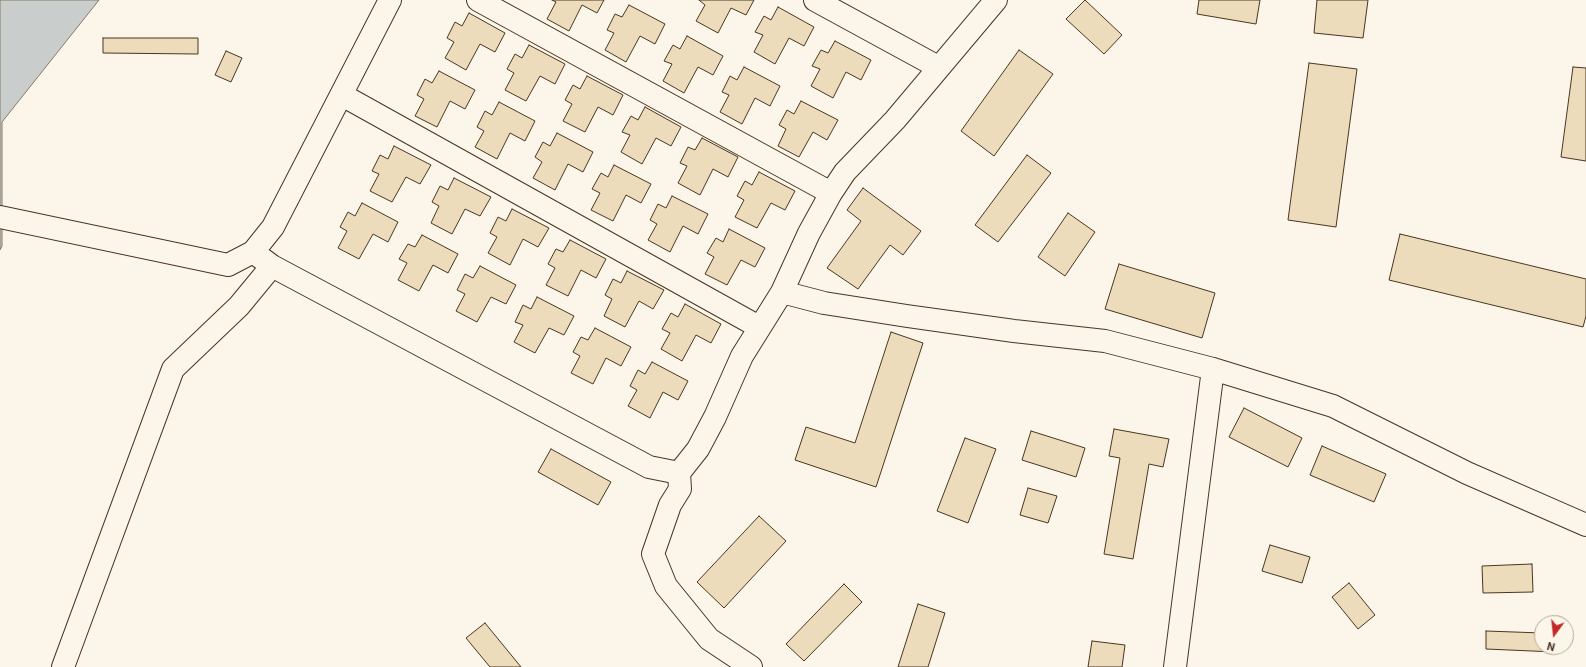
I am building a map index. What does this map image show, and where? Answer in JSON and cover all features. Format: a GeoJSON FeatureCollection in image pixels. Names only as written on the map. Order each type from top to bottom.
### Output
{"type":"FeatureCollection","features":[{"type":"Feature","properties":{"kind":"street"},"geometry":{"type":"LineString","coordinates":[[0,218],[228,265],[252,252],[273,227],[390,0]]}},
{"type":"Feature","properties":{"kind":"street"},"geometry":{"type":"LineString","coordinates":[[478,0],[831,194]]}},
{"type":"Feature","properties":{"kind":"street"},"geometry":{"type":"LineString","coordinates":[[815,0],[938,67]]}},
{"type":"Feature","properties":{"kind":"street"},"geometry":{"type":"LineString","coordinates":[[751,667],[709,639],[666,586],[653,554],[670,505],[680,489],[679,473],[698,449],[715,417],[742,356],[782,292],[809,232],[845,172],[895,120],[938,67],[996,0]]}},
{"type":"Feature","properties":{"kind":"street"},"geometry":{"type":"LineString","coordinates":[[342,95],[759,327]]}},
{"type":"Feature","properties":{"kind":"street"},"geometry":{"type":"LineString","coordinates":[[252,252],[272,266],[649,467],[679,473]]}},
{"type":"Feature","properties":{"kind":"street"},"geometry":{"type":"LineString","coordinates":[[63,667],[173,369],[239,306],[272,266]]}},
{"type":"Feature","properties":{"kind":"street"},"geometry":{"type":"LineString","coordinates":[[782,292],[824,303],[907,316],[1014,331],[1105,341],[1214,369],[1333,406],[1467,473],[1586,525]]}},
{"type":"Feature","properties":{"kind":"street"},"geometry":{"type":"LineString","coordinates":[[1175,667],[1214,369]]}},
{"type":"Feature","properties":{"kind":"shaded area"},"geometry":{"type":"Polygon","coordinates":[[[0,0],[99,0],[2,122],[2,246],[0,250],[0,0]]]}},
{"type":"Feature","properties":{"kind":"building"},"geometry":{"type":"Polygon","coordinates":[[[552,0],[604,0],[597,13],[582,5],[569,31],[547,19],[556,2],[552,0]]]}},
{"type":"Feature","properties":{"kind":"building"},"geometry":{"type":"Polygon","coordinates":[[[699,0],[754,0],[746,15],[731,8],[718,33],[696,21],[705,5],[699,0]]]}},
{"type":"Feature","properties":{"kind":"building"},"geometry":{"type":"Polygon","coordinates":[[[1085,0],[1122,35],[1104,54],[1066,19],[1085,0]]]}},
{"type":"Feature","properties":{"kind":"building"},"geometry":{"type":"Polygon","coordinates":[[[1199,0],[1260,0],[1256,24],[1197,14],[1199,0]]]}},
{"type":"Feature","properties":{"kind":"building"},"geometry":{"type":"Polygon","coordinates":[[[1317,0],[1368,0],[1363,38],[1314,33],[1317,0]]]}},
{"type":"Feature","properties":{"kind":"building"},"geometry":{"type":"Polygon","coordinates":[[[629,5],[665,24],[655,44],[640,36],[626,62],[605,50],[614,33],[607,30],[615,14],[622,17],[629,5]]]}},
{"type":"Feature","properties":{"kind":"building"},"geometry":{"type":"Polygon","coordinates":[[[778,7],[814,27],[804,46],[789,38],[775,64],[754,52],[763,35],[755,32],[764,16],[771,20],[778,7]]]}},
{"type":"Feature","properties":{"kind":"building"},"geometry":{"type":"Polygon","coordinates":[[[469,13],[505,33],[495,52],[480,44],[466,70],[445,58],[454,42],[447,38],[455,22],[462,26],[469,13]]]}},
{"type":"Feature","properties":{"kind":"building"},"geometry":{"type":"Polygon","coordinates":[[[687,36],[723,56],[713,75],[698,67],[684,93],[663,81],[672,64],[664,61],[673,45],[680,49],[687,36]]]}},
{"type":"Feature","properties":{"kind":"building"},"geometry":{"type":"Polygon","coordinates":[[[103,38],[198,38],[198,54],[103,53],[103,38]]]}},
{"type":"Feature","properties":{"kind":"building"},"geometry":{"type":"Polygon","coordinates":[[[835,41],[871,60],[861,80],[846,72],[833,98],[811,86],[820,69],[812,66],[821,50],[828,53],[835,41]]]}},
{"type":"Feature","properties":{"kind":"building"},"geometry":{"type":"Polygon","coordinates":[[[529,45],[565,64],[555,84],[540,76],[526,101],[505,90],[514,73],[507,69],[515,54],[522,58],[529,45]]]}},
{"type":"Feature","properties":{"kind":"building"},"geometry":{"type":"Polygon","coordinates":[[[1019,50],[1053,74],[994,156],[961,131],[1019,50]]]}},
{"type":"Feature","properties":{"kind":"building"},"geometry":{"type":"Polygon","coordinates":[[[226,51],[242,58],[231,82],[215,75],[226,51]]]}},
{"type":"Feature","properties":{"kind":"building"},"geometry":{"type":"Polygon","coordinates":[[[1309,63],[1357,69],[1336,227],[1288,220],[1309,63]]]}},
{"type":"Feature","properties":{"kind":"building"},"geometry":{"type":"Polygon","coordinates":[[[744,67],[780,86],[770,106],[755,98],[742,124],[720,112],[729,95],[722,92],[730,76],[737,80],[744,67]]]}},
{"type":"Feature","properties":{"kind":"building"},"geometry":{"type":"Polygon","coordinates":[[[1573,67],[1586,68],[1586,161],[1561,157],[1573,67]]]}},
{"type":"Feature","properties":{"kind":"building"},"geometry":{"type":"Polygon","coordinates":[[[439,71],[475,90],[465,109],[450,101],[437,127],[415,116],[424,99],[417,95],[425,79],[432,83],[439,71]]]}},
{"type":"Feature","properties":{"kind":"building"},"geometry":{"type":"Polygon","coordinates":[[[587,76],[623,95],[613,115],[598,107],[585,132],[563,121],[572,104],[565,100],[573,85],[580,89],[587,76]]]}},
{"type":"Feature","properties":{"kind":"building"},"geometry":{"type":"Polygon","coordinates":[[[801,101],[838,120],[827,140],[813,132],[799,157],[778,146],[786,129],[779,125],[787,110],[794,114],[801,101]]]}},
{"type":"Feature","properties":{"kind":"building"},"geometry":{"type":"Polygon","coordinates":[[[499,102],[535,121],[525,141],[510,133],[497,159],[475,147],[484,131],[477,127],[485,111],[492,115],[499,102]]]}},
{"type":"Feature","properties":{"kind":"building"},"geometry":{"type":"Polygon","coordinates":[[[645,107],[681,127],[671,146],[656,138],[642,164],[621,152],[630,135],[622,132],[631,116],[638,120],[645,107]]]}},
{"type":"Feature","properties":{"kind":"building"},"geometry":{"type":"Polygon","coordinates":[[[557,133],[593,152],[583,172],[568,164],[555,190],[533,178],[542,162],[535,157],[543,142],[550,146],[557,133]]]}},
{"type":"Feature","properties":{"kind":"building"},"geometry":{"type":"Polygon","coordinates":[[[702,138],[738,157],[728,177],[713,169],[700,195],[678,183],[687,166],[680,163],[688,147],[695,150],[702,138]]]}},
{"type":"Feature","properties":{"kind":"building"},"geometry":{"type":"Polygon","coordinates":[[[394,146],[431,165],[420,184],[406,177],[392,202],[370,191],[379,174],[372,171],[380,155],[388,159],[394,146]]]}},
{"type":"Feature","properties":{"kind":"building"},"geometry":{"type":"Polygon","coordinates":[[[1027,155],[1051,173],[998,242],[975,225],[1027,155]]]}},
{"type":"Feature","properties":{"kind":"building"},"geometry":{"type":"Polygon","coordinates":[[[614,165],[651,184],[641,203],[626,195],[613,221],[591,210],[600,193],[592,189],[601,173],[608,177],[614,165]]]}},
{"type":"Feature","properties":{"kind":"building"},"geometry":{"type":"Polygon","coordinates":[[[759,172],[795,191],[785,210],[771,203],[757,228],[735,217],[744,200],[737,196],[745,181],[752,185],[759,172]]]}},
{"type":"Feature","properties":{"kind":"building"},"geometry":{"type":"Polygon","coordinates":[[[454,178],[491,197],[480,216],[465,209],[452,234],[431,223],[439,206],[432,202],[440,186],[448,190],[454,178]]]}},
{"type":"Feature","properties":{"kind":"building"},"geometry":{"type":"Polygon","coordinates":[[[863,188],[921,231],[903,255],[890,245],[858,289],[827,268],[861,221],[847,210],[863,188]]]}},
{"type":"Feature","properties":{"kind":"building"},"geometry":{"type":"Polygon","coordinates":[[[672,196],[708,214],[698,234],[683,226],[670,252],[648,240],[657,224],[650,220],[658,204],[666,208],[672,196]]]}},
{"type":"Feature","properties":{"kind":"building"},"geometry":{"type":"Polygon","coordinates":[[[362,203],[398,222],[388,242],[373,234],[359,259],[338,248],[347,231],[340,227],[348,212],[355,216],[362,203]]]}},
{"type":"Feature","properties":{"kind":"building"},"geometry":{"type":"Polygon","coordinates":[[[512,209],[549,228],[538,247],[523,239],[510,265],[488,253],[497,237],[490,233],[498,217],[506,221],[512,209]]]}},
{"type":"Feature","properties":{"kind":"building"},"geometry":{"type":"Polygon","coordinates":[[[1068,213],[1095,232],[1065,276],[1038,257],[1068,213]]]}},
{"type":"Feature","properties":{"kind":"building"},"geometry":{"type":"Polygon","coordinates":[[[729,229],[765,248],[755,267],[741,260],[727,285],[705,274],[714,257],[707,253],[716,238],[723,242],[729,229]]]}},
{"type":"Feature","properties":{"kind":"building"},"geometry":{"type":"Polygon","coordinates":[[[1400,234],[1586,279],[1586,316],[1583,327],[1389,280],[1400,234]]]}},
{"type":"Feature","properties":{"kind":"building"},"geometry":{"type":"Polygon","coordinates":[[[422,235],[458,254],[448,273],[433,265],[419,291],[398,280],[407,263],[399,259],[408,244],[415,247],[422,235]]]}},
{"type":"Feature","properties":{"kind":"building"},"geometry":{"type":"Polygon","coordinates":[[[570,240],[606,259],[596,278],[581,270],[568,296],[546,285],[555,268],[548,264],[556,249],[563,252],[570,240]]]}},
{"type":"Feature","properties":{"kind":"building"},"geometry":{"type":"Polygon","coordinates":[[[1119,264],[1215,293],[1202,338],[1105,309],[1119,264]]]}},
{"type":"Feature","properties":{"kind":"building"},"geometry":{"type":"Polygon","coordinates":[[[480,266],[516,285],[506,304],[491,297],[477,322],[456,311],[465,294],[457,290],[465,274],[473,278],[480,266]]]}},
{"type":"Feature","properties":{"kind":"building"},"geometry":{"type":"Polygon","coordinates":[[[627,271],[664,290],[653,309],[639,301],[625,327],[604,316],[612,299],[605,295],[613,279],[621,283],[627,271]]]}},
{"type":"Feature","properties":{"kind":"building"},"geometry":{"type":"Polygon","coordinates":[[[537,297],[574,316],[564,335],[549,328],[535,353],[514,342],[523,325],[515,322],[523,305],[531,309],[537,297]]]}},
{"type":"Feature","properties":{"kind":"building"},"geometry":{"type":"Polygon","coordinates":[[[685,304],[721,324],[711,343],[696,335],[682,361],[661,349],[670,333],[662,329],[671,313],[678,317],[685,304]]]}},
{"type":"Feature","properties":{"kind":"building"},"geometry":{"type":"Polygon","coordinates":[[[595,328],[631,347],[621,366],[606,358],[593,384],[571,373],[580,356],[573,352],[581,337],[588,340],[595,328]]]}},
{"type":"Feature","properties":{"kind":"building"},"geometry":{"type":"Polygon","coordinates":[[[891,332],[923,343],[876,487],[795,460],[806,427],[855,443],[891,332]]]}},
{"type":"Feature","properties":{"kind":"building"},"geometry":{"type":"Polygon","coordinates":[[[652,362],[688,381],[678,400],[663,392],[650,418],[628,406],[637,390],[630,386],[638,370],[645,374],[652,362]]]}},
{"type":"Feature","properties":{"kind":"building"},"geometry":{"type":"Polygon","coordinates":[[[1244,408],[1302,438],[1288,467],[1229,437],[1244,408]]]}},
{"type":"Feature","properties":{"kind":"building"},"geometry":{"type":"Polygon","coordinates":[[[1114,429],[1169,439],[1163,467],[1149,464],[1133,559],[1104,554],[1120,458],[1109,456],[1114,429]]]}},
{"type":"Feature","properties":{"kind":"building"},"geometry":{"type":"Polygon","coordinates":[[[1031,431],[1085,448],[1076,477],[1022,460],[1031,431]]]}},
{"type":"Feature","properties":{"kind":"building"},"geometry":{"type":"Polygon","coordinates":[[[965,438],[996,449],[968,523],[937,511],[965,438]]]}},
{"type":"Feature","properties":{"kind":"building"},"geometry":{"type":"Polygon","coordinates":[[[1322,446],[1386,474],[1374,502],[1310,475],[1322,446]]]}},
{"type":"Feature","properties":{"kind":"building"},"geometry":{"type":"Polygon","coordinates":[[[551,449],[611,482],[598,505],[538,472],[551,449]]]}},
{"type":"Feature","properties":{"kind":"building"},"geometry":{"type":"Polygon","coordinates":[[[1028,488],[1057,496],[1048,523],[1020,515],[1028,488]]]}},
{"type":"Feature","properties":{"kind":"building"},"geometry":{"type":"Polygon","coordinates":[[[759,516],[786,541],[724,608],[697,582],[759,516]]]}},
{"type":"Feature","properties":{"kind":"building"},"geometry":{"type":"Polygon","coordinates":[[[1270,545],[1310,557],[1302,583],[1262,571],[1270,545]]]}},
{"type":"Feature","properties":{"kind":"building"},"geometry":{"type":"Polygon","coordinates":[[[1532,564],[1533,592],[1483,593],[1482,566],[1532,564]]]}},
{"type":"Feature","properties":{"kind":"building"},"geometry":{"type":"Polygon","coordinates":[[[1349,583],[1375,615],[1358,629],[1332,597],[1349,583]]]}},
{"type":"Feature","properties":{"kind":"building"},"geometry":{"type":"Polygon","coordinates":[[[844,584],[862,602],[804,661],[786,644],[844,584]]]}},
{"type":"Feature","properties":{"kind":"building"},"geometry":{"type":"Polygon","coordinates":[[[918,604],[945,613],[928,667],[898,667],[918,604]]]}},
{"type":"Feature","properties":{"kind":"building"},"geometry":{"type":"Polygon","coordinates":[[[485,623],[521,667],[490,667],[466,638],[485,623]]]}},
{"type":"Feature","properties":{"kind":"building"},"geometry":{"type":"Polygon","coordinates":[[[1486,631],[1534,633],[1534,651],[1486,649],[1486,631]]]}},
{"type":"Feature","properties":{"kind":"building"},"geometry":{"type":"Polygon","coordinates":[[[1092,641],[1125,645],[1122,667],[1088,667],[1092,641]]]}}]}
